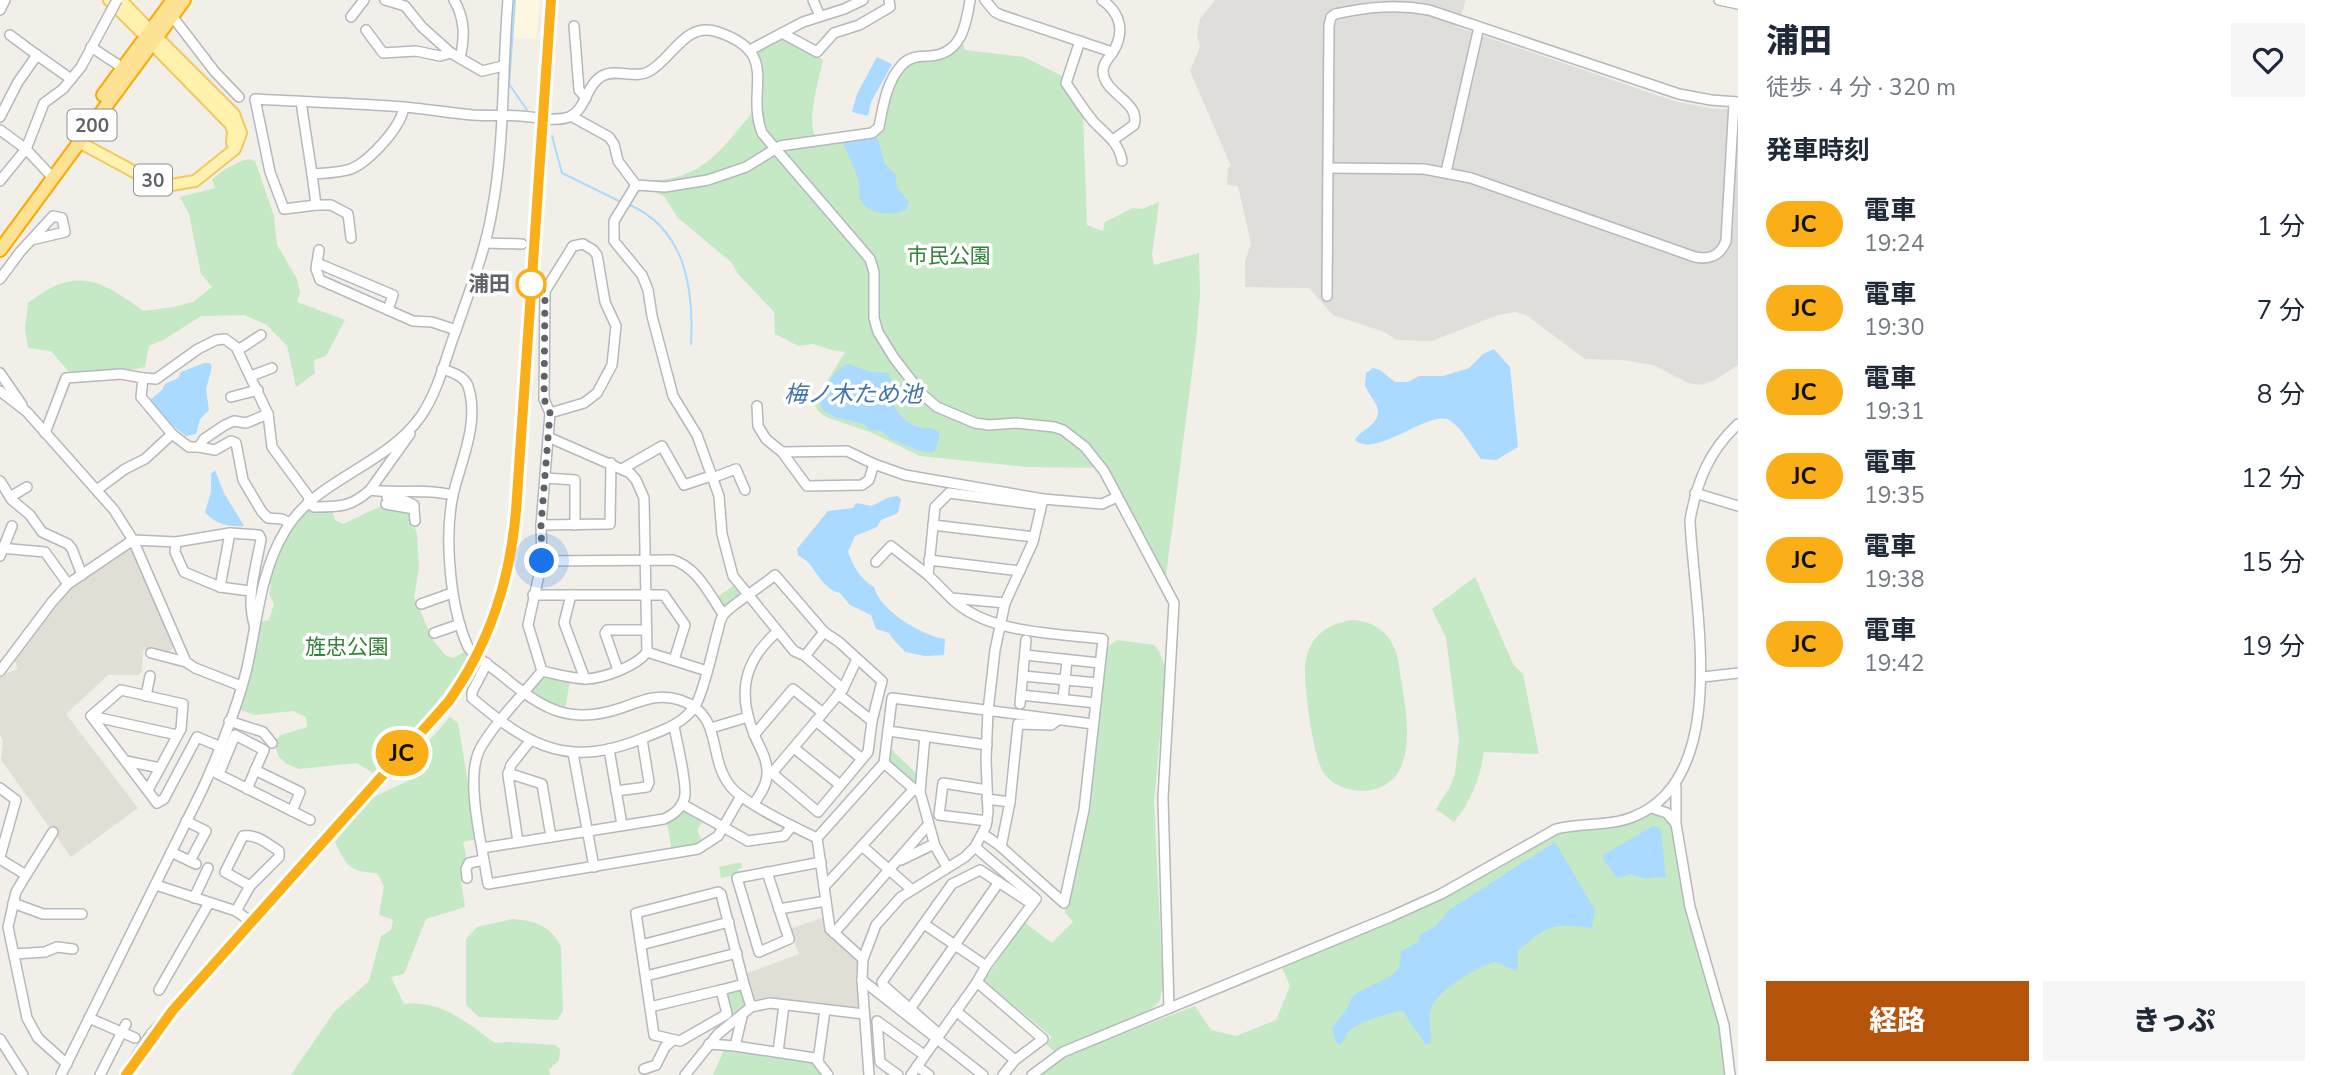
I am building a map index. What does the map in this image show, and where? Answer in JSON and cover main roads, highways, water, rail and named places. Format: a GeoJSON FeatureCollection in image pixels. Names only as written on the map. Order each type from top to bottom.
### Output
{"type":"FeatureCollection","features":[{"type":"Feature","properties":{"kind":"highway","name":"200"},"geometry":{"type":"LineString","coordinates":[[0,250],[123,68],[173,0]]}},
{"type":"Feature","properties":{"kind":"highway","name":"200"},"geometry":{"type":"LineString","coordinates":[[0,237],[79,142],[184,0]]}},
{"type":"Feature","properties":{"kind":"main road"},"geometry":{"type":"LineString","coordinates":[[109,0],[144,29],[119,0]]}},
{"type":"Feature","properties":{"kind":"main road","name":"30"},"geometry":{"type":"LineString","coordinates":[[79,142],[142,176],[171,185],[195,181],[235,149],[241,133],[234,114],[159,45]]}},
{"type":"Feature","properties":{"kind":"water"},"geometry":{"type":"Polygon","coordinates":[[[877,57],[892,64],[871,102],[868,116],[852,112],[857,94],[877,57]]]}},
{"type":"Feature","properties":{"kind":"water"},"geometry":{"type":"Polygon","coordinates":[[[874,137],[878,140],[885,164],[895,174],[897,188],[909,202],[906,210],[901,212],[888,214],[875,211],[860,199],[858,179],[843,143],[874,137]]]}},
{"type":"Feature","properties":{"kind":"water"},"geometry":{"type":"Polygon","coordinates":[[[1494,349],[1510,367],[1518,447],[1496,460],[1481,459],[1456,425],[1442,419],[1376,444],[1364,444],[1355,440],[1378,416],[1377,407],[1365,385],[1366,373],[1373,368],[1395,382],[1408,382],[1419,376],[1443,376],[1469,368],[1483,354],[1494,349]]]}},
{"type":"Feature","properties":{"kind":"water"},"geometry":{"type":"Polygon","coordinates":[[[210,363],[212,367],[206,389],[209,410],[200,419],[196,434],[186,436],[172,425],[150,400],[165,384],[178,378],[181,372],[210,363]]]}},
{"type":"Feature","properties":{"kind":"water","name":"梅ノ木ため池"},"geometry":{"type":"Polygon","coordinates":[[[848,364],[871,372],[887,373],[891,378],[894,405],[899,414],[916,426],[939,432],[935,451],[931,453],[917,450],[891,439],[882,431],[870,430],[864,424],[835,417],[822,410],[820,402],[830,380],[838,370],[848,364]]]}},
{"type":"Feature","properties":{"kind":"water"},"geometry":{"type":"Polygon","coordinates":[[[215,470],[224,493],[244,526],[222,524],[205,512],[211,492],[211,474],[215,470]]]}},
{"type":"Feature","properties":{"kind":"water"},"geometry":{"type":"Polygon","coordinates":[[[897,496],[901,499],[898,513],[881,520],[877,527],[855,536],[848,552],[858,572],[874,587],[893,613],[925,633],[945,639],[944,655],[925,656],[905,652],[889,633],[876,629],[871,615],[850,605],[840,593],[827,586],[798,555],[797,549],[828,511],[853,508],[856,503],[872,506],[897,496]]]}},
{"type":"Feature","properties":{"kind":"water"},"geometry":{"type":"Polygon","coordinates":[[[1653,826],[1660,828],[1666,878],[1645,879],[1632,874],[1617,878],[1603,855],[1653,826]]]}},
{"type":"Feature","properties":{"kind":"water"},"geometry":{"type":"Polygon","coordinates":[[[1555,842],[1595,910],[1592,928],[1560,926],[1544,931],[1518,951],[1516,971],[1496,962],[1479,968],[1449,987],[1434,1002],[1431,1009],[1431,1042],[1426,1045],[1403,1011],[1359,1024],[1349,1031],[1340,1045],[1336,1042],[1332,1028],[1346,1010],[1353,995],[1391,976],[1399,968],[1401,951],[1418,942],[1421,934],[1436,926],[1449,910],[1555,842]]]}},
{"type":"Feature","properties":{"kind":"waterway"},"geometry":{"type":"LineString","coordinates":[[515,0],[509,84],[527,110]]}},
{"type":"Feature","properties":{"kind":"waterway"},"geometry":{"type":"LineString","coordinates":[[552,136],[562,173],[621,202]]}},
{"type":"Feature","properties":{"kind":"waterway"},"geometry":{"type":"LineString","coordinates":[[630,205],[649,216],[664,230],[683,264],[691,303],[691,344]]}},
{"type":"Feature","properties":{"kind":"railway"},"geometry":{"type":"LineString","coordinates":[[120,1075],[148,1032],[338,823],[446,698],[466,669],[485,630],[500,585],[514,502],[548,0]]}},
{"type":"Feature","properties":{"kind":"train","name":"JC"},"geometry":{"type":"LineString","coordinates":[[126,1075],[173,1010],[449,701],[478,655],[497,611],[510,559],[516,511],[551,0]]}},
{"type":"Feature","properties":{"kind":"place","name":"浦田"},"geometry":{"type":"Point","coordinates":[531,284]}},
{"type":"Feature","properties":{"kind":"park label","name":"市民公園"},"geometry":{"type":"Point","coordinates":[949,256]}},
{"type":"Feature","properties":{"kind":"park label","name":"旌忠公園"},"geometry":{"type":"Point","coordinates":[347,647]}}]}
